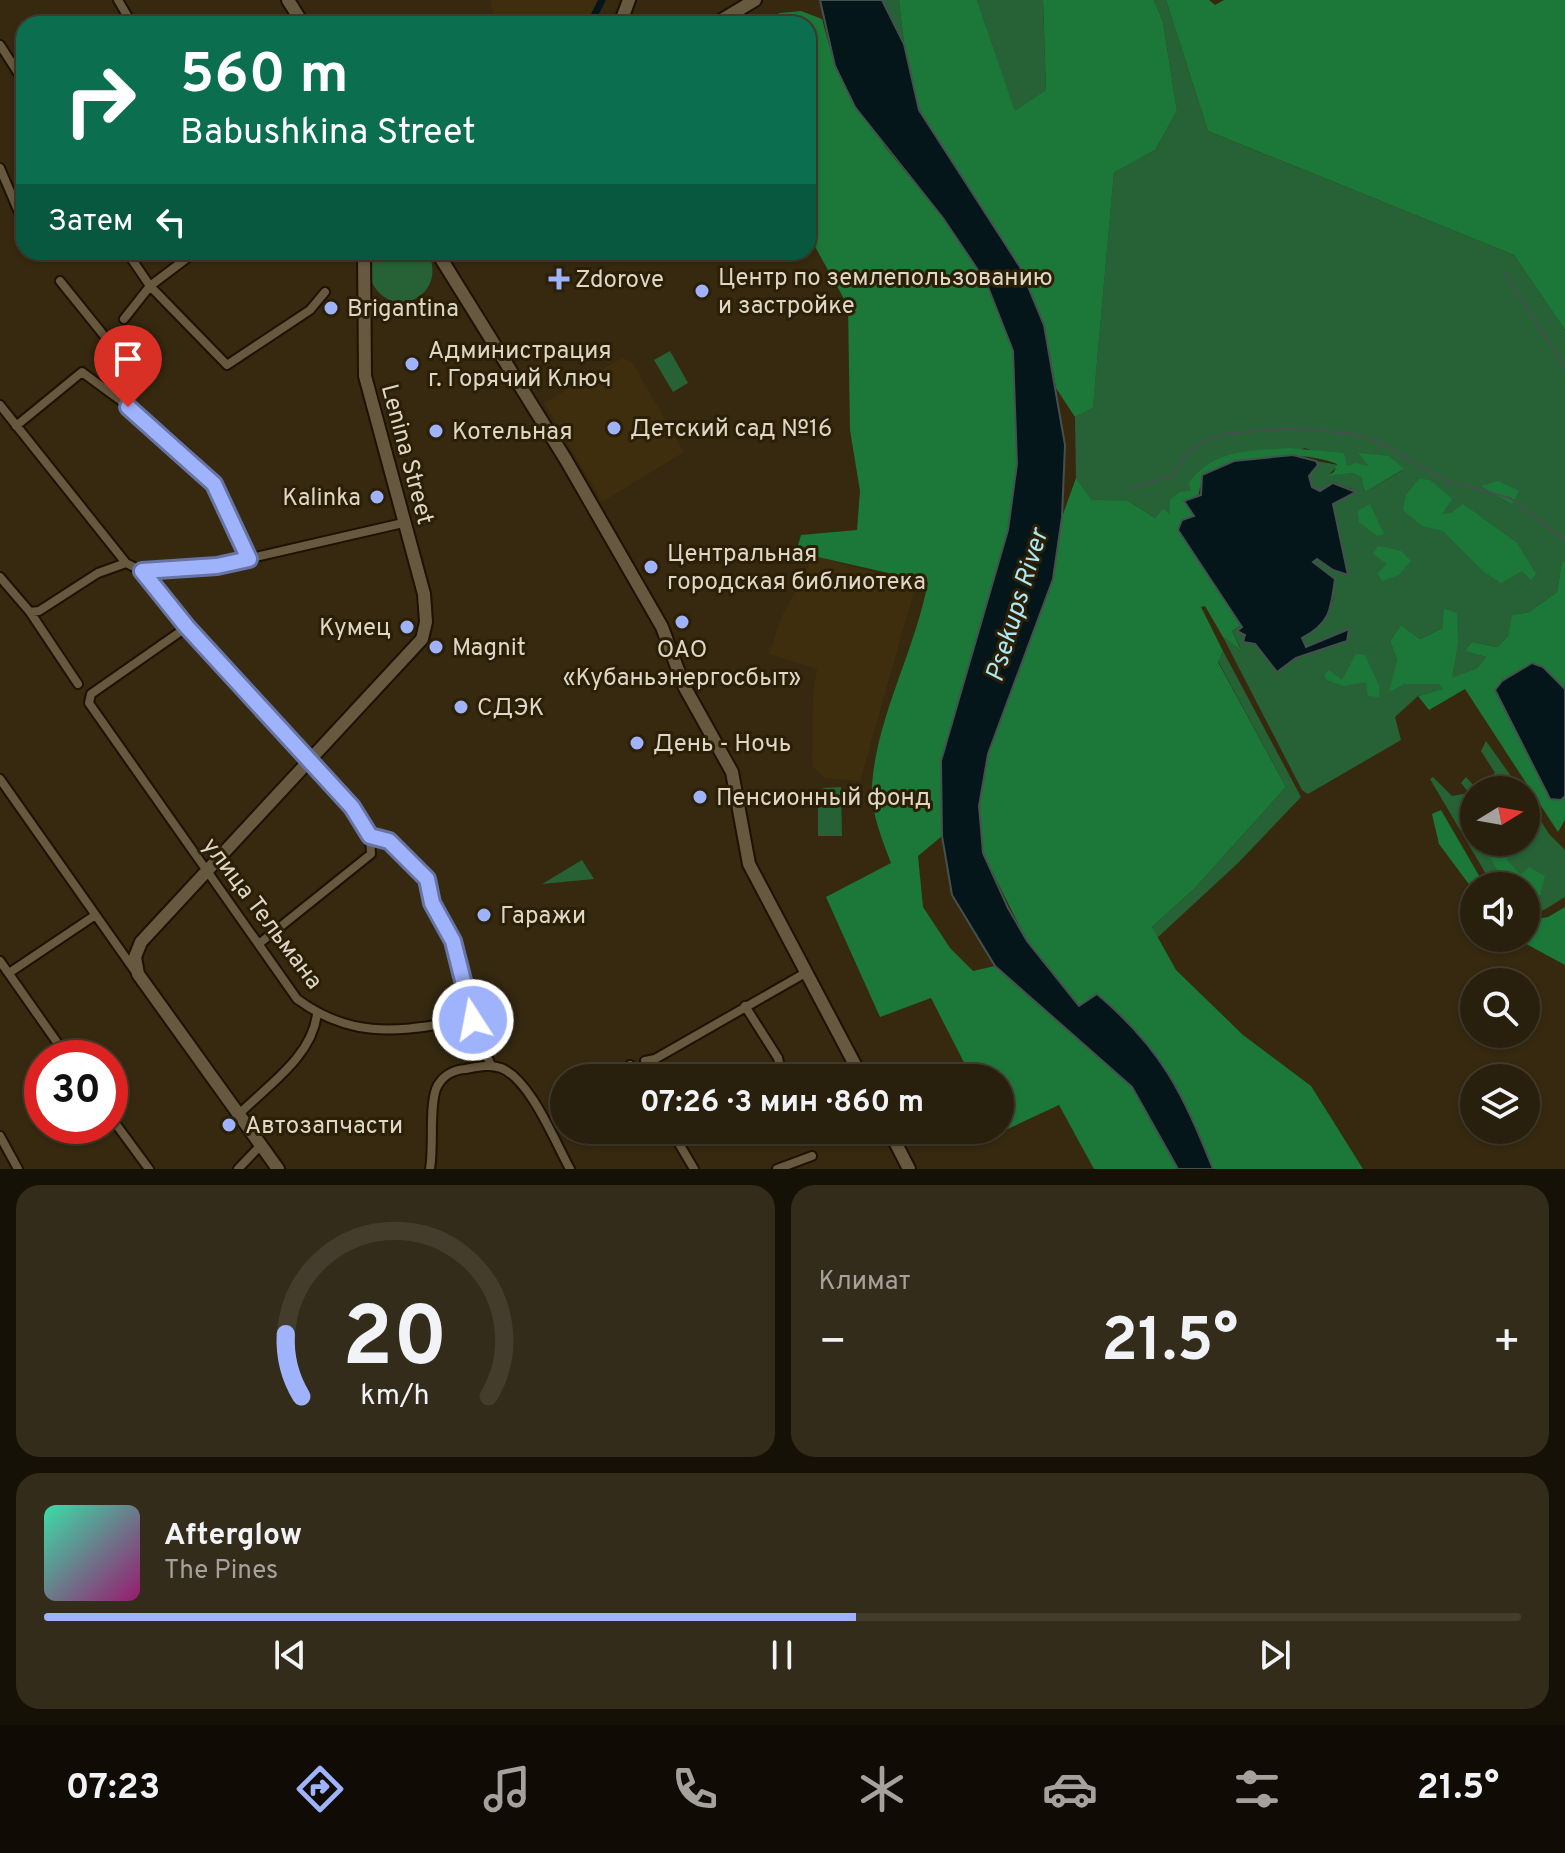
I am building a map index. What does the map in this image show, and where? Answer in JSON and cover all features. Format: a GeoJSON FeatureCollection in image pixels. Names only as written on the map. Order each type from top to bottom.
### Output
{"type":"FeatureCollection","features":[{"type":"Feature","properties":{"kind":"street"},"geometry":{"type":"LineString","coordinates":[[728,16],[755,0]]}},
{"type":"Feature","properties":{"kind":"street"},"geometry":{"type":"LineString","coordinates":[[0,45],[16,70]]}},
{"type":"Feature","properties":{"kind":"street"},"geometry":{"type":"LineString","coordinates":[[0,168],[16,205]]}},
{"type":"Feature","properties":{"kind":"street"},"geometry":{"type":"LineString","coordinates":[[132,260],[150,286],[227,365],[310,310],[325,292]]}},
{"type":"Feature","properties":{"kind":"street"},"geometry":{"type":"LineString","coordinates":[[124,319],[150,286],[184,260]]}},
{"type":"Feature","properties":{"kind":"street","name":"Lenina Street"},"geometry":{"type":"LineString","coordinates":[[309,761],[422,639],[426,618],[424,594],[365,376],[364,260]]}},
{"type":"Feature","properties":{"kind":"street"},"geometry":{"type":"LineString","coordinates":[[442,260],[566,460],[662,627],[684,686],[732,772],[743,848],[855,1064]]}},
{"type":"Feature","properties":{"kind":"street"},"geometry":{"type":"LineString","coordinates":[[60,281],[106,338],[128,407]]}},
{"type":"Feature","properties":{"kind":"street"},"geometry":{"type":"LineString","coordinates":[[16,426],[82,372],[128,407],[214,484],[249,559]]}},
{"type":"Feature","properties":{"kind":"street"},"geometry":{"type":"LineString","coordinates":[[0,405],[126,563],[142,571],[187,627],[352,807],[370,836],[371,854],[260,943]]}},
{"type":"Feature","properties":{"kind":"street"},"geometry":{"type":"LineString","coordinates":[[142,571],[217,566],[403,523]]}},
{"type":"Feature","properties":{"kind":"street"},"geometry":{"type":"LineString","coordinates":[[30,612],[39,611],[98,573],[126,563]]}},
{"type":"Feature","properties":{"kind":"street"},"geometry":{"type":"LineString","coordinates":[[0,577],[4,590],[30,612],[78,684]]}},
{"type":"Feature","properties":{"kind":"street","name":"улица Тельмана"},"geometry":{"type":"LineString","coordinates":[[187,627],[91,694],[89,703],[297,999],[317,1014],[349,1028],[473,1020]]}},
{"type":"Feature","properties":{"kind":"street"},"geometry":{"type":"LineString","coordinates":[[136,970],[141,942],[309,761]]}},
{"type":"Feature","properties":{"kind":"street"},"geometry":{"type":"LineString","coordinates":[[0,779],[94,916],[278,1169]]}},
{"type":"Feature","properties":{"kind":"street"},"geometry":{"type":"LineString","coordinates":[[370,836],[389,841],[427,879],[432,903],[453,941],[473,1020],[491,1066]]}},
{"type":"Feature","properties":{"kind":"street"},"geometry":{"type":"LineString","coordinates":[[0,987],[10,976],[94,916]]}},
{"type":"Feature","properties":{"kind":"street"},"geometry":{"type":"LineString","coordinates":[[0,961],[55,1040]]}},
{"type":"Feature","properties":{"kind":"street"},"geometry":{"type":"LineString","coordinates":[[645,1061],[655,1059],[807,972]]}},
{"type":"Feature","properties":{"kind":"street"},"geometry":{"type":"LineString","coordinates":[[745,1006],[779,1064]]}},
{"type":"Feature","properties":{"kind":"street"},"geometry":{"type":"LineString","coordinates":[[238,1115],[307,1047],[316,1029],[317,1014]]}},
{"type":"Feature","properties":{"kind":"street"},"geometry":{"type":"LineString","coordinates":[[430,1169],[434,1145],[434,1093],[440,1080],[458,1070],[491,1066],[503,1069],[522,1083],[570,1169]]}},
{"type":"Feature","properties":{"kind":"street"},"geometry":{"type":"LineString","coordinates":[[0,1136],[18,1169]]}},
{"type":"Feature","properties":{"kind":"street"},"geometry":{"type":"LineString","coordinates":[[128,1140],[149,1169]]}},
{"type":"Feature","properties":{"kind":"street"},"geometry":{"type":"LineString","coordinates":[[681,1144],[694,1169]]}},
{"type":"Feature","properties":{"kind":"street"},"geometry":{"type":"LineString","coordinates":[[896,1144],[909,1169]]}},
{"type":"Feature","properties":{"kind":"street"},"geometry":{"type":"LineString","coordinates":[[238,1169],[260,1146]]}},
{"type":"Feature","properties":{"kind":"street"},"geometry":{"type":"LineString","coordinates":[[777,1169],[812,1156]]}},
{"type":"Feature","properties":{"kind":"shaded area"},"geometry":{"type":"Polygon","coordinates":[[[491,0],[598,0],[590,16],[493,16],[491,0]]]}},
{"type":"Feature","properties":{"kind":"shaded area","name":"Детский сад №16"},"geometry":{"type":"Polygon","coordinates":[[[622,358],[632,362],[684,452],[602,502],[544,403],[622,358]]]}},
{"type":"Feature","properties":{"kind":"shaded area"},"geometry":{"type":"Polygon","coordinates":[[[814,556],[916,584],[860,781],[825,778],[812,766],[813,693],[817,669],[769,654],[783,614],[814,556]]]}},
{"type":"Feature","properties":{"kind":"green space"},"geometry":{"type":"Polygon","coordinates":[[[882,0],[899,0],[904,44],[882,0]]]}},
{"type":"Feature","properties":{"kind":"green space"},"geometry":{"type":"Polygon","coordinates":[[[899,0],[977,0],[1015,111],[1046,90],[1043,0],[1154,0],[1163,22],[1177,111],[1155,150],[1114,172],[1093,407],[1075,417],[1056,388],[1044,325],[986,215],[919,110],[904,44],[899,0]]]}},
{"type":"Feature","properties":{"kind":"green space"},"geometry":{"type":"Polygon","coordinates":[[[977,0],[1043,0],[1046,90],[1015,112],[977,0]]]}},
{"type":"Feature","properties":{"kind":"green space"},"geometry":{"type":"Polygon","coordinates":[[[1154,0],[1166,0],[1208,131],[1514,255],[1565,330],[1565,562],[1562,563],[1557,592],[1529,612],[1513,615],[1508,636],[1497,647],[1472,642],[1466,651],[1486,657],[1477,668],[1451,679],[1454,667],[1443,628],[1420,639],[1401,625],[1390,641],[1397,660],[1390,691],[1405,684],[1438,684],[1444,689],[1418,696],[1395,717],[1401,740],[1308,794],[1302,790],[1223,637],[1241,649],[1232,631],[1241,625],[1248,644],[1255,644],[1277,672],[1296,658],[1347,641],[1349,630],[1306,647],[1302,638],[1333,601],[1334,579],[1313,562],[1317,559],[1333,570],[1348,574],[1333,504],[1352,489],[1333,483],[1320,491],[1312,487],[1309,476],[1318,466],[1316,461],[1338,465],[1329,475],[1352,473],[1361,477],[1365,492],[1403,470],[1359,454],[1368,466],[1347,467],[1331,452],[1321,454],[1305,448],[1192,491],[1170,515],[1155,518],[1128,501],[1091,501],[1076,478],[1075,417],[1093,406],[1114,171],[1155,150],[1177,111],[1163,22],[1154,0]]]}},
{"type":"Feature","properties":{"kind":"green space"},"geometry":{"type":"Polygon","coordinates":[[[1166,0],[1209,0],[1215,5],[1224,0],[1565,0],[1565,330],[1514,255],[1208,131],[1166,0]]]}},
{"type":"Feature","properties":{"kind":"green space"},"geometry":{"type":"Polygon","coordinates":[[[801,11],[814,16],[774,16],[801,11]]]}},
{"type":"Feature","properties":{"kind":"green space"},"geometry":{"type":"Polygon","coordinates":[[[816,17],[822,19],[835,66],[885,147],[943,218],[986,282],[1013,351],[1017,464],[1008,530],[941,761],[942,836],[918,856],[923,907],[950,948],[973,971],[995,966],[1132,1087],[1178,1169],[1094,1169],[1059,1105],[1014,1126],[1014,1064],[965,1064],[931,998],[880,1017],[826,897],[891,863],[873,805],[875,759],[928,582],[796,552],[801,535],[857,530],[860,491],[850,430],[848,306],[816,248],[816,17]]]}},
{"type":"Feature","properties":{"kind":"green space"},"geometry":{"type":"Polygon","coordinates":[[[373,260],[430,260],[432,269],[430,282],[423,293],[413,300],[400,302],[388,299],[377,290],[369,275],[373,260]]]}},
{"type":"Feature","properties":{"kind":"green space"},"geometry":{"type":"Polygon","coordinates":[[[670,351],[688,383],[673,392],[654,360],[670,351]]]}},
{"type":"Feature","properties":{"kind":"green space"},"geometry":{"type":"Polygon","coordinates":[[[1288,448],[1344,453],[1347,466],[1356,463],[1368,466],[1358,453],[1389,456],[1404,469],[1365,492],[1361,477],[1352,473],[1327,476],[1334,472],[1337,464],[1305,456],[1251,459],[1202,475],[1195,516],[1241,625],[1232,631],[1241,650],[1223,637],[1205,606],[1201,607],[1223,651],[1218,662],[1286,787],[1195,888],[1152,927],[1176,970],[1243,1035],[1311,1086],[1363,1169],[1213,1169],[1197,1128],[1080,1006],[1027,941],[983,853],[979,806],[988,754],[1053,579],[1062,517],[1076,478],[1091,500],[1128,501],[1155,518],[1163,509],[1170,514],[1170,500],[1179,492],[1191,491],[1189,483],[1209,464],[1234,454],[1288,448]]]}},
{"type":"Feature","properties":{"kind":"green space"},"geometry":{"type":"Polygon","coordinates":[[[1419,479],[1430,480],[1452,499],[1442,514],[1451,513],[1463,504],[1517,543],[1536,574],[1531,580],[1522,571],[1501,583],[1484,572],[1443,531],[1422,526],[1403,510],[1406,495],[1419,479]]]}},
{"type":"Feature","properties":{"kind":"green space"},"geometry":{"type":"Polygon","coordinates":[[[1498,481],[1519,491],[1512,504],[1481,486],[1498,481]]]}},
{"type":"Feature","properties":{"kind":"green space"},"geometry":{"type":"Polygon","coordinates":[[[1370,504],[1384,534],[1377,536],[1359,522],[1358,511],[1370,504]]]}},
{"type":"Feature","properties":{"kind":"green space"},"geometry":{"type":"Polygon","coordinates":[[[1378,546],[1401,551],[1411,561],[1399,575],[1382,581],[1378,573],[1387,564],[1373,554],[1378,546]]]}},
{"type":"Feature","properties":{"kind":"green space"},"geometry":{"type":"Polygon","coordinates":[[[1562,562],[1565,562],[1565,820],[1558,832],[1540,804],[1540,776],[1522,776],[1465,689],[1429,710],[1418,696],[1443,689],[1438,684],[1405,684],[1389,692],[1397,660],[1390,641],[1401,625],[1420,639],[1443,628],[1444,609],[1457,613],[1458,643],[1452,678],[1477,668],[1486,657],[1465,651],[1472,642],[1497,647],[1508,636],[1512,615],[1529,612],[1557,592],[1562,562]]]}},
{"type":"Feature","properties":{"kind":"green space"},"geometry":{"type":"Polygon","coordinates":[[[1223,651],[1301,797],[1238,863],[1157,938],[1152,927],[1195,888],[1286,787],[1218,661],[1223,651]]]}},
{"type":"Feature","properties":{"kind":"green space"},"geometry":{"type":"Polygon","coordinates":[[[1356,654],[1365,655],[1379,686],[1379,697],[1368,696],[1366,682],[1344,686],[1327,680],[1324,675],[1329,670],[1342,680],[1356,654]]]}},
{"type":"Feature","properties":{"kind":"green space"},"geometry":{"type":"Polygon","coordinates":[[[1486,741],[1511,776],[1491,776],[1495,773],[1481,751],[1486,741]]]}},
{"type":"Feature","properties":{"kind":"green space"},"geometry":{"type":"Polygon","coordinates":[[[1433,777],[1452,796],[1460,795],[1460,830],[1430,779],[1433,777]]]}},
{"type":"Feature","properties":{"kind":"green space"},"geometry":{"type":"Polygon","coordinates":[[[841,787],[842,836],[818,836],[818,807],[823,807],[823,788],[841,787]]]}},
{"type":"Feature","properties":{"kind":"green space"},"geometry":{"type":"Polygon","coordinates":[[[1441,810],[1460,843],[1460,856],[1468,856],[1477,872],[1460,872],[1439,844],[1432,814],[1441,810]]]}},
{"type":"Feature","properties":{"kind":"green space"},"geometry":{"type":"Polygon","coordinates":[[[1540,820],[1565,850],[1565,897],[1540,911],[1540,872],[1485,872],[1475,856],[1540,856],[1540,820]]]}},
{"type":"Feature","properties":{"kind":"green space"},"geometry":{"type":"Polygon","coordinates":[[[1490,856],[1508,856],[1507,860],[1518,872],[1498,872],[1490,856]]]}},
{"type":"Feature","properties":{"kind":"green space"},"geometry":{"type":"Polygon","coordinates":[[[582,860],[594,879],[542,884],[582,860]]]}},
{"type":"Feature","properties":{"kind":"green space"},"geometry":{"type":"Polygon","coordinates":[[[1540,873],[1545,876],[1540,895],[1540,873]]]}},
{"type":"Feature","properties":{"kind":"green space"},"geometry":{"type":"Polygon","coordinates":[[[1565,907],[1565,965],[1540,952],[1540,918],[1565,907]]]}},
{"type":"Feature","properties":{"kind":"water","name":"Psekups River"},"geometry":{"type":"Polygon","coordinates":[[[820,0],[882,0],[904,44],[919,110],[1020,267],[1044,325],[1065,445],[1062,517],[1053,579],[988,754],[979,806],[983,853],[1027,941],[1079,1006],[1097,994],[1154,1053],[1180,1094],[1213,1169],[1178,1169],[1132,1087],[995,966],[952,895],[942,836],[941,761],[1008,530],[1017,464],[1013,351],[986,282],[943,218],[855,107],[835,66],[820,0]]]}},
{"type":"Feature","properties":{"kind":"water"},"geometry":{"type":"Polygon","coordinates":[[[1293,455],[1316,461],[1318,465],[1309,476],[1312,487],[1320,491],[1333,483],[1356,492],[1333,504],[1348,575],[1333,570],[1317,559],[1313,562],[1335,579],[1334,590],[1324,621],[1302,638],[1306,647],[1349,629],[1347,641],[1296,658],[1277,672],[1255,644],[1243,642],[1245,635],[1237,631],[1242,627],[1178,530],[1182,520],[1194,516],[1184,501],[1201,495],[1202,475],[1234,461],[1293,455]]]}},
{"type":"Feature","properties":{"kind":"water"},"geometry":{"type":"Polygon","coordinates":[[[1532,663],[1543,667],[1565,689],[1565,796],[1561,800],[1550,799],[1495,690],[1502,681],[1532,663]]]}},
{"type":"Feature","properties":{"kind":"waterway"},"geometry":{"type":"LineString","coordinates":[[594,16],[602,0]]}},
{"type":"Feature","properties":{"kind":"waterway"},"geometry":{"type":"LineString","coordinates":[[1505,273],[1565,368]]}},
{"type":"Feature","properties":{"kind":"waterway"},"geometry":{"type":"LineString","coordinates":[[1128,489],[1173,475],[1184,457],[1202,442],[1225,434],[1288,428],[1355,434],[1385,445],[1446,481],[1510,498],[1565,540]]}},
{"type":"Feature","properties":{"kind":"place","name":"Zdorove"},"geometry":{"type":"Point","coordinates":[559,279]}},
{"type":"Feature","properties":{"kind":"place","name":"Центр по землепользованию и застройке"},"geometry":{"type":"Point","coordinates":[702,291]}},
{"type":"Feature","properties":{"kind":"place","name":"Brigantina"},"geometry":{"type":"Point","coordinates":[331,308]}},
{"type":"Feature","properties":{"kind":"place","name":"Администрация г. Горячий Ключ"},"geometry":{"type":"Point","coordinates":[412,364]}},
{"type":"Feature","properties":{"kind":"place","name":"Детский сад №16"},"geometry":{"type":"Point","coordinates":[614,428]}},
{"type":"Feature","properties":{"kind":"place","name":"Котельная"},"geometry":{"type":"Point","coordinates":[436,431]}},
{"type":"Feature","properties":{"kind":"place","name":"Kalinka"},"geometry":{"type":"Point","coordinates":[377,497]}},
{"type":"Feature","properties":{"kind":"place","name":"Центральная городская библиотека"},"geometry":{"type":"Point","coordinates":[651,567]}},
{"type":"Feature","properties":{"kind":"place","name":"ОАО «Кубаньэнергосбыт»"},"geometry":{"type":"Point","coordinates":[682,622]}},
{"type":"Feature","properties":{"kind":"place","name":"Кумец"},"geometry":{"type":"Point","coordinates":[407,627]}},
{"type":"Feature","properties":{"kind":"place","name":"Magnit"},"geometry":{"type":"Point","coordinates":[436,647]}},
{"type":"Feature","properties":{"kind":"place","name":"СДЭК"},"geometry":{"type":"Point","coordinates":[461,707]}},
{"type":"Feature","properties":{"kind":"place","name":"День - Ночь"},"geometry":{"type":"Point","coordinates":[637,743]}},
{"type":"Feature","properties":{"kind":"place","name":"Пенсионный фонд"},"geometry":{"type":"Point","coordinates":[700,797]}},
{"type":"Feature","properties":{"kind":"place","name":"Гаражи"},"geometry":{"type":"Point","coordinates":[484,915]}},
{"type":"Feature","properties":{"kind":"place","name":"Автозапчасти"},"geometry":{"type":"Point","coordinates":[229,1125]}},
{"type":"Feature","properties":{"kind":"route"},"geometry":{"type":"LineString","coordinates":[[128,407],[214,484],[249,559],[191,569],[142,571],[187,627],[352,807],[370,836],[389,841],[427,879],[432,903],[453,941],[467,985],[473,1020]]}}]}
